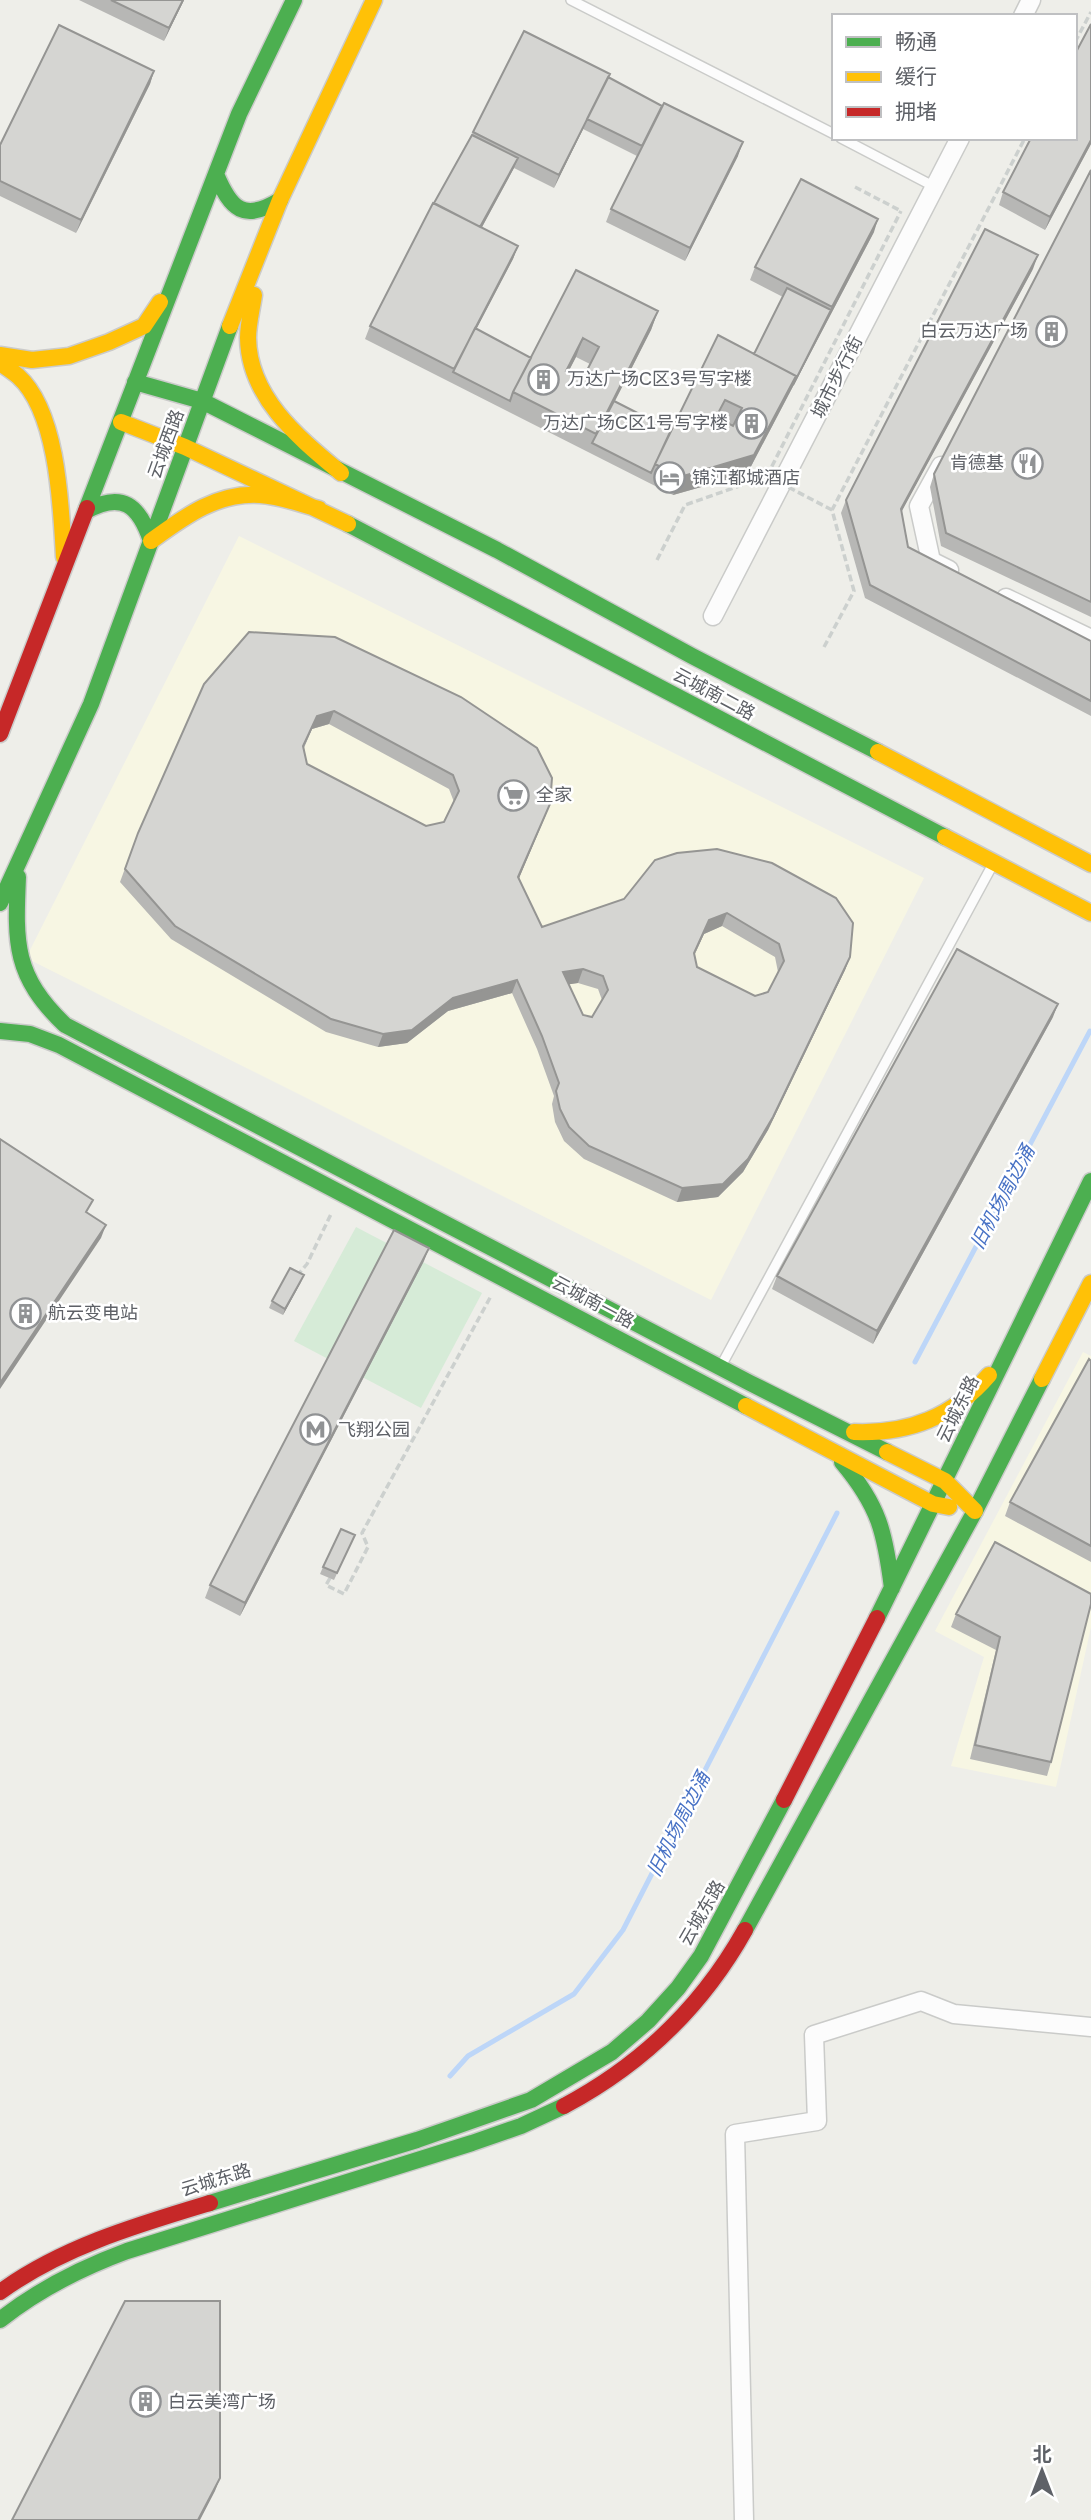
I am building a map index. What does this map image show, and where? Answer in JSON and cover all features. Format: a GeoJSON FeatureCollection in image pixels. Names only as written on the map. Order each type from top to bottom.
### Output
{"type":"FeatureCollection","features":[{"type":"Feature","properties":{"kind":"main road"},"geometry":{"type":"LineString","coordinates":[[0,732],[239,114],[294,0]]}},
{"type":"Feature","properties":{"kind":"main road","name":"云城西路"},"geometry":{"type":"LineString","coordinates":[[0,904],[91,704],[262,243],[374,0]]}},
{"type":"Feature","properties":{"kind":"main road"},"geometry":{"type":"LineString","coordinates":[[216,174],[221,188],[233,206],[239,210],[257,212],[280,200]]}},
{"type":"Feature","properties":{"kind":"main road"},"geometry":{"type":"LineString","coordinates":[[262,243],[248,340],[250,359],[259,383],[276,411],[297,436],[341,473]]}},
{"type":"Feature","properties":{"kind":"main road"},"geometry":{"type":"LineString","coordinates":[[0,355],[32,360],[69,355],[109,342],[144,326],[174,282]]}},
{"type":"Feature","properties":{"kind":"main road"},"geometry":{"type":"LineString","coordinates":[[0,363],[28,387],[42,415],[51,443],[58,474],[64,569]]}},
{"type":"Feature","properties":{"kind":"main road"},"geometry":{"type":"LineString","coordinates":[[135,382],[202,401],[341,473]]}},
{"type":"Feature","properties":{"kind":"main road"},"geometry":{"type":"LineString","coordinates":[[121,422],[185,447],[318,509]]}},
{"type":"Feature","properties":{"kind":"main road","name":"云城南二路"},"geometry":{"type":"LineString","coordinates":[[341,473],[497,550],[704,662],[1064,850]]}},
{"type":"Feature","properties":{"kind":"main road"},"geometry":{"type":"LineString","coordinates":[[86,511],[97,504],[115,500],[126,503],[139,514],[151,541],[206,504],[233,496],[260,495],[318,509]]}},
{"type":"Feature","properties":{"kind":"main road","name":"云城南二路"},"geometry":{"type":"LineString","coordinates":[[318,509],[1091,913]]}},
{"type":"Feature","properties":{"kind":"main road"},"geometry":{"type":"LineString","coordinates":[[994,863],[1021,852],[1026,842],[1017,824]]}},
{"type":"Feature","properties":{"kind":"main road"},"geometry":{"type":"LineString","coordinates":[[1064,850],[1091,858]]}},
{"type":"Feature","properties":{"kind":"main road"},"geometry":{"type":"LineString","coordinates":[[1064,850],[1091,864]]}},
{"type":"Feature","properties":{"kind":"main road","name":"云城南一路"},"geometry":{"type":"LineString","coordinates":[[18,866],[16,929],[22,965],[38,998],[65,1025],[843,1430]]}},
{"type":"Feature","properties":{"kind":"main road"},"geometry":{"type":"LineString","coordinates":[[1045,889],[1091,922]]}},
{"type":"Feature","properties":{"kind":"main road","name":"云城南一路"},"geometry":{"type":"LineString","coordinates":[[0,1031],[33,1034],[59,1045],[342,1191],[933,1504],[975,1511]]}},
{"type":"Feature","properties":{"kind":"main road","name":"云城东路"},"geometry":{"type":"LineString","coordinates":[[0,2292],[29,2271],[98,2239],[416,2140],[531,2100],[612,2052],[648,2021],[678,1988],[701,1956],[739,1887],[892,1588],[1091,1181]]}},
{"type":"Feature","properties":{"kind":"main road"},"geometry":{"type":"LineString","coordinates":[[0,2320],[51,2283],[92,2263],[417,2161],[541,2117],[603,2085],[659,2042],[711,1986],[732,1953],[975,1511],[1091,1283]]}},
{"type":"Feature","properties":{"kind":"main road"},"geometry":{"type":"LineString","coordinates":[[843,1430],[888,1433],[925,1423],[946,1412],[980,1387],[1007,1351]]}},
{"type":"Feature","properties":{"kind":"main road"},"geometry":{"type":"LineString","coordinates":[[990,1388],[1001,1411],[1018,1412],[1031,1404]]}},
{"type":"Feature","properties":{"kind":"main road"},"geometry":{"type":"LineString","coordinates":[[843,1430],[945,1481],[975,1511]]}},
{"type":"Feature","properties":{"kind":"main road"},"geometry":{"type":"LineString","coordinates":[[832,1450],[865,1488],[877,1508],[884,1530],[892,1588]]}},
{"type":"Feature","properties":{"kind":"street","name":"城市步行街"},"geometry":{"type":"LineString","coordinates":[[713,617],[959,140]]}},
{"type":"Feature","properties":{"kind":"street"},"geometry":{"type":"LineString","coordinates":[[948,451],[919,506],[931,561],[968,579]]}},
{"type":"Feature","properties":{"kind":"street"},"geometry":{"type":"LineString","coordinates":[[992,591],[1091,639]]}},
{"type":"Feature","properties":{"kind":"street"},"geometry":{"type":"LineString","coordinates":[[744,2520],[735,2134],[817,2121],[814,2035],[921,2001],[954,2014],[1091,2026]]}},
{"type":"Feature","properties":{"kind":"lane"},"geometry":{"type":"LineString","coordinates":[[571,0],[832,133]]}},
{"type":"Feature","properties":{"kind":"lane"},"geometry":{"type":"LineString","coordinates":[[845,140],[935,187]]}},
{"type":"Feature","properties":{"kind":"lane"},"geometry":{"type":"LineString","coordinates":[[720,1367],[994,863]]}},
{"type":"Feature","properties":{"kind":"path"},"geometry":{"type":"LineString","coordinates":[[1077,38],[1091,12]]}},
{"type":"Feature","properties":{"kind":"path"},"geometry":{"type":"LineString","coordinates":[[824,647],[854,591],[832,510],[1024,140]]}},
{"type":"Feature","properties":{"kind":"path"},"geometry":{"type":"LineString","coordinates":[[657,560],[685,505],[767,477],[901,211],[855,187]]}},
{"type":"Feature","properties":{"kind":"path"},"geometry":{"type":"LineString","coordinates":[[767,477],[832,510]]}},
{"type":"Feature","properties":{"kind":"path"},"geometry":{"type":"LineString","coordinates":[[294,1278],[307,1264],[342,1191]]}},
{"type":"Feature","properties":{"kind":"path"},"geometry":{"type":"LineString","coordinates":[[330,1578],[326,1585],[344,1594],[368,1546],[362,1533],[502,1276]]}},
{"type":"Feature","properties":{"kind":"shaded area"},"geometry":{"type":"Polygon","coordinates":[[[239,536],[924,878],[711,1300],[26,958],[239,536]]]}},
{"type":"Feature","properties":{"kind":"shaded area","name":"飞翔公园"},"geometry":{"type":"Polygon","coordinates":[[[356,1227],[482,1293],[421,1408],[294,1341],[356,1227]]]}},
{"type":"Feature","properties":{"kind":"shaded area"},"geometry":{"type":"Polygon","coordinates":[[[1083,1352],[1091,1356],[1091,1627],[1056,1787],[951,1766],[984,1657],[935,1631],[1083,1352]]]}},
{"type":"Feature","properties":{"kind":"building"},"geometry":{"type":"Polygon","coordinates":[[[111,0],[183,0],[169,28],[111,0]]]}},
{"type":"Feature","properties":{"kind":"building"},"geometry":{"type":"Polygon","coordinates":[[[1091,24],[1091,140],[1050,217],[1003,192],[1030,140],[1077,140],[1077,50],[1091,24]]]}},
{"type":"Feature","properties":{"kind":"building"},"geometry":{"type":"Polygon","coordinates":[[[59,25],[154,71],[81,220],[0,181],[0,145],[59,25]]]}},
{"type":"Feature","properties":{"kind":"building"},"geometry":{"type":"Polygon","coordinates":[[[524,31],[610,74],[559,175],[473,132],[524,31]]]}},
{"type":"Feature","properties":{"kind":"building"},"geometry":{"type":"Polygon","coordinates":[[[608,77],[662,106],[642,146],[587,119],[608,77]]]}},
{"type":"Feature","properties":{"kind":"building"},"geometry":{"type":"Polygon","coordinates":[[[664,103],[743,142],[690,248],[611,209],[664,103]]]}},
{"type":"Feature","properties":{"kind":"building"},"geometry":{"type":"Polygon","coordinates":[[[472,135],[518,158],[480,227],[434,203],[472,135]]]}},
{"type":"Feature","properties":{"kind":"building","name":"白云万达广场"},"geometry":{"type":"Polygon","coordinates":[[[1091,170],[1091,602],[946,533],[934,474],[1091,170]]]}},
{"type":"Feature","properties":{"kind":"building"},"geometry":{"type":"Polygon","coordinates":[[[801,179],[878,219],[832,307],[755,267],[801,179]]]}},
{"type":"Feature","properties":{"kind":"building"},"geometry":{"type":"Polygon","coordinates":[[[433,203],[518,246],[454,369],[370,326],[433,203]]]}},
{"type":"Feature","properties":{"kind":"building"},"geometry":{"type":"Polygon","coordinates":[[[985,229],[1038,255],[901,509],[908,547],[1091,641],[1091,701],[870,585],[846,500],[985,229]]]}},
{"type":"Feature","properties":{"kind":"building","name":"万达广场C区3号写字楼"},"geometry":{"type":"Polygon","coordinates":[[[576,270],[658,311],[596,434],[513,392],[576,270]],[[583,338],[566,371],[582,380],[599,347],[583,338]]]}},
{"type":"Feature","properties":{"kind":"building"},"geometry":{"type":"Polygon","coordinates":[[[787,288],[831,310],[793,385],[796,376],[754,354],[787,288]]]}},
{"type":"Feature","properties":{"kind":"building"},"geometry":{"type":"Polygon","coordinates":[[[475,328],[531,358],[510,401],[453,372],[475,328]]]}},
{"type":"Feature","properties":{"kind":"building","name":"万达广场C区1号写字楼"},"geometry":{"type":"Polygon","coordinates":[[[718,335],[796,376],[754,455],[680,477],[655,464],[718,335]],[[725,400],[716,417],[733,426],[742,408],[725,400]]]}},
{"type":"Feature","properties":{"kind":"building"},"geometry":{"type":"Polygon","coordinates":[[[614,401],[671,430],[651,473],[592,443],[614,401]]]}},
{"type":"Feature","properties":{"kind":"building"},"geometry":{"type":"Polygon","coordinates":[[[249,632],[335,637],[461,697],[537,748],[552,778],[550,804],[518,877],[542,927],[624,899],[655,860],[677,853],[717,849],[772,863],[836,898],[853,923],[850,957],[773,1117],[748,1159],[723,1184],[682,1188],[589,1146],[569,1127],[560,1109],[556,1091],[559,1083],[517,980],[453,998],[412,1030],[383,1034],[331,1019],[175,926],[125,869],[138,833],[204,684],[249,632]],[[334,711],[317,716],[303,746],[307,764],[426,826],[444,822],[459,791],[453,775],[334,711]],[[727,913],[709,920],[694,953],[697,967],[755,996],[768,992],[784,961],[779,944],[727,913]],[[583,969],[563,972],[583,1015],[592,1017],[608,990],[603,976],[583,969]]]}},
{"type":"Feature","properties":{"kind":"building"},"geometry":{"type":"Polygon","coordinates":[[[957,949],[1058,1004],[877,1331],[777,1276],[957,949]]]}},
{"type":"Feature","properties":{"kind":"building","name":"航云变电站"},"geometry":{"type":"Polygon","coordinates":[[[0,1139],[93,1200],[86,1212],[106,1225],[0,1383],[0,1139]]]}},
{"type":"Feature","properties":{"kind":"building","name":"飞翔公园"},"geometry":{"type":"Polygon","coordinates":[[[394,1230],[429,1248],[245,1603],[210,1585],[394,1230]]]}},
{"type":"Feature","properties":{"kind":"building"},"geometry":{"type":"Polygon","coordinates":[[[290,1268],[304,1275],[285,1309],[272,1301],[290,1268]]]}},
{"type":"Feature","properties":{"kind":"building"},"geometry":{"type":"Polygon","coordinates":[[[1089,1359],[1091,1361],[1091,1546],[1010,1502],[1089,1359]]]}},
{"type":"Feature","properties":{"kind":"building"},"geometry":{"type":"Polygon","coordinates":[[[341,1529],[355,1535],[337,1573],[323,1567],[341,1529]]]}},
{"type":"Feature","properties":{"kind":"building"},"geometry":{"type":"Polygon","coordinates":[[[995,1542],[1091,1594],[1091,1604],[1051,1762],[975,1745],[1000,1637],[956,1614],[995,1542]]]}},
{"type":"Feature","properties":{"kind":"building","name":"白云美湾广场"},"geometry":{"type":"Polygon","coordinates":[[[125,2301],[220,2301],[220,2478],[198,2520],[12,2520],[125,2301]]]}},
{"type":"Feature","properties":{"kind":"waterway","name":"旧机场周边涌"},"geometry":{"type":"LineString","coordinates":[[915,1362],[1090,1031]]}},
{"type":"Feature","properties":{"kind":"waterway","name":"旧机场周边涌"},"geometry":{"type":"LineString","coordinates":[[450,2076],[468,2056],[574,1994],[623,1930],[837,1513]]}},
{"type":"Feature","properties":{"kind":"traffic: fast"},"geometry":{"type":"LineString","coordinates":[[87,508],[239,114],[294,0]]}},
{"type":"Feature","properties":{"kind":"traffic: fast"},"geometry":{"type":"LineString","coordinates":[[216,174],[227,196],[240,209],[257,210],[280,200]]}},
{"type":"Feature","properties":{"kind":"traffic: fast"},"geometry":{"type":"LineString","coordinates":[[0,903],[91,704],[230,326]]}},
{"type":"Feature","properties":{"kind":"traffic: fast"},"geometry":{"type":"LineString","coordinates":[[135,382],[202,401],[497,550],[692,656],[878,752]]}},
{"type":"Feature","properties":{"kind":"traffic: fast"},"geometry":{"type":"LineString","coordinates":[[86,511],[110,502],[128,505],[141,518],[151,541]]}},
{"type":"Feature","properties":{"kind":"traffic: fast"},"geometry":{"type":"LineString","coordinates":[[348,524],[945,837]]}},
{"type":"Feature","properties":{"kind":"traffic: fast"},"geometry":{"type":"LineString","coordinates":[[18,877],[17,922],[21,958],[36,991],[65,1025]]}},
{"type":"Feature","properties":{"kind":"traffic: fast"},"geometry":{"type":"LineString","coordinates":[[65,1025],[887,1452]]}},
{"type":"Feature","properties":{"kind":"traffic: fast"},"geometry":{"type":"LineString","coordinates":[[0,1031],[30,1034],[59,1045]]}},
{"type":"Feature","properties":{"kind":"traffic: fast"},"geometry":{"type":"LineString","coordinates":[[59,1045],[746,1406]]}},
{"type":"Feature","properties":{"kind":"traffic: fast"},"geometry":{"type":"LineString","coordinates":[[877,1618],[1091,1181]]}},
{"type":"Feature","properties":{"kind":"traffic: fast"},"geometry":{"type":"LineString","coordinates":[[745,1930],[975,1511],[1042,1379]]}},
{"type":"Feature","properties":{"kind":"traffic: fast"},"geometry":{"type":"LineString","coordinates":[[842,1462],[864,1492],[878,1520],[892,1588]]}},
{"type":"Feature","properties":{"kind":"traffic: fast"},"geometry":{"type":"LineString","coordinates":[[210,2203],[417,2140],[531,2100],[612,2052],[648,2021],[678,1988],[701,1956],[784,1800]]}},
{"type":"Feature","properties":{"kind":"traffic: fast"},"geometry":{"type":"LineString","coordinates":[[0,2320],[61,2280],[127,2251],[472,2143],[521,2126],[564,2106]]}},
{"type":"Feature","properties":{"kind":"traffic: slow"},"geometry":{"type":"LineString","coordinates":[[230,326],[280,200],[374,0]]}},
{"type":"Feature","properties":{"kind":"traffic: slow"},"geometry":{"type":"LineString","coordinates":[[254,295],[248,338],[257,379],[267,398],[293,431],[341,473]]}},
{"type":"Feature","properties":{"kind":"traffic: slow"},"geometry":{"type":"LineString","coordinates":[[0,355],[32,360],[69,356],[144,326],[160,302]]}},
{"type":"Feature","properties":{"kind":"traffic: slow"},"geometry":{"type":"LineString","coordinates":[[0,363],[18,376],[42,412],[59,487],[64,557]]}},
{"type":"Feature","properties":{"kind":"traffic: slow"},"geometry":{"type":"LineString","coordinates":[[121,422],[185,447],[348,524]]}},
{"type":"Feature","properties":{"kind":"traffic: slow"},"geometry":{"type":"LineString","coordinates":[[151,541],[202,508],[244,495],[267,496],[319,509]]}},
{"type":"Feature","properties":{"kind":"traffic: slow"},"geometry":{"type":"LineString","coordinates":[[878,752],[1091,864]]}},
{"type":"Feature","properties":{"kind":"traffic: slow"},"geometry":{"type":"LineString","coordinates":[[945,837],[1091,913]]}},
{"type":"Feature","properties":{"kind":"traffic: slow"},"geometry":{"type":"LineString","coordinates":[[1042,1379],[1091,1283]]}},
{"type":"Feature","properties":{"kind":"traffic: slow"},"geometry":{"type":"LineString","coordinates":[[854,1432],[893,1430],[929,1420],[960,1402],[989,1375]]}},
{"type":"Feature","properties":{"kind":"traffic: slow"},"geometry":{"type":"LineString","coordinates":[[746,1406],[933,1504],[949,1507]]}},
{"type":"Feature","properties":{"kind":"traffic: slow"},"geometry":{"type":"LineString","coordinates":[[887,1452],[945,1481],[975,1511]]}},
{"type":"Feature","properties":{"kind":"traffic: jam"},"geometry":{"type":"LineString","coordinates":[[0,734],[87,508]]}},
{"type":"Feature","properties":{"kind":"traffic: jam"},"geometry":{"type":"LineString","coordinates":[[784,1800],[877,1618]]}},
{"type":"Feature","properties":{"kind":"traffic: jam"},"geometry":{"type":"LineString","coordinates":[[564,2106],[619,2072],[667,2032],[709,1984],[745,1930]]}},
{"type":"Feature","properties":{"kind":"traffic: jam"},"geometry":{"type":"LineString","coordinates":[[0,2292],[74,2250],[128,2229],[210,2203]]}},
{"type":"Feature","properties":{"kind":"place","name":"白云万达广场"},"geometry":{"type":"Point","coordinates":[1051,331]}},
{"type":"Feature","properties":{"kind":"place","name":"万达广场C区3号写字楼"},"geometry":{"type":"Point","coordinates":[544,379]}},
{"type":"Feature","properties":{"kind":"place","name":"万达广场C区1号写字楼"},"geometry":{"type":"Point","coordinates":[751,423]}},
{"type":"Feature","properties":{"kind":"place","name":"肯德基"},"geometry":{"type":"Point","coordinates":[1027,463]}},
{"type":"Feature","properties":{"kind":"place","name":"锦江都城酒店"},"geometry":{"type":"Point","coordinates":[669,478]}},
{"type":"Feature","properties":{"kind":"place","name":"全家"},"geometry":{"type":"Point","coordinates":[513,795]}},
{"type":"Feature","properties":{"kind":"place","name":"航云变电站"},"geometry":{"type":"Point","coordinates":[25,1313]}},
{"type":"Feature","properties":{"kind":"place","name":"飞翔公园"},"geometry":{"type":"Point","coordinates":[315,1430]}},
{"type":"Feature","properties":{"kind":"place","name":"白云美湾广场"},"geometry":{"type":"Point","coordinates":[145,2402]}}]}
